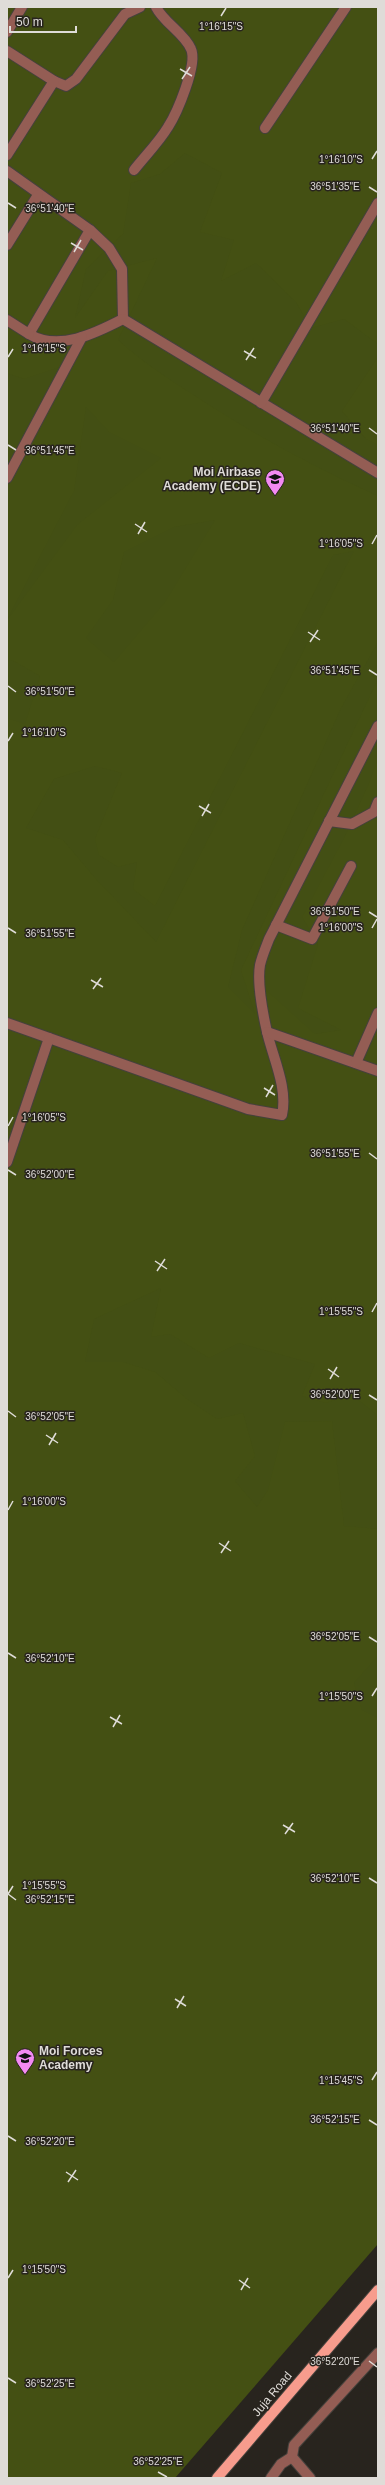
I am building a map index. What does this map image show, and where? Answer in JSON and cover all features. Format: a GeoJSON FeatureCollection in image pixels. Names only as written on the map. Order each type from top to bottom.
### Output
{"type":"FeatureCollection","features":[{"type":"Feature","properties":{"kind":"main road","name":"Juja Road"},"geometry":{"type":"LineString","coordinates":[[217,2478],[378,2290]]}},
{"type":"Feature","properties":{"kind":"street"},"geometry":{"type":"LineString","coordinates":[[7,32],[22,7]]}},
{"type":"Feature","properties":{"kind":"street"},"geometry":{"type":"LineString","coordinates":[[7,51],[54,81],[66,86],[71,83],[125,14],[140,7]]}},
{"type":"Feature","properties":{"kind":"street"},"geometry":{"type":"LineString","coordinates":[[134,170],[168,127],[180,104],[194,56],[190,47],[160,15],[156,7]]}},
{"type":"Feature","properties":{"kind":"street"},"geometry":{"type":"LineString","coordinates":[[265,128],[346,7]]}},
{"type":"Feature","properties":{"kind":"street"},"geometry":{"type":"LineString","coordinates":[[7,155],[54,81]]}},
{"type":"Feature","properties":{"kind":"street"},"geometry":{"type":"LineString","coordinates":[[7,170],[38,195],[90,230],[109,248],[122,269],[123,319]]}},
{"type":"Feature","properties":{"kind":"street"},"geometry":{"type":"LineString","coordinates":[[7,245],[38,195]]}},
{"type":"Feature","properties":{"kind":"street"},"geometry":{"type":"LineString","coordinates":[[262,403],[378,203]]}},
{"type":"Feature","properties":{"kind":"street"},"geometry":{"type":"LineString","coordinates":[[29,334],[90,230]]}},
{"type":"Feature","properties":{"kind":"street"},"geometry":{"type":"LineString","coordinates":[[123,319],[378,473]]}},
{"type":"Feature","properties":{"kind":"street"},"geometry":{"type":"LineString","coordinates":[[7,320],[38,340],[67,341],[82,337],[123,319]]}},
{"type":"Feature","properties":{"kind":"street"},"geometry":{"type":"LineString","coordinates":[[7,478],[82,337]]}},
{"type":"Feature","properties":{"kind":"street"},"geometry":{"type":"LineString","coordinates":[[7,1023],[248,1109],[282,1115],[284,1106],[281,1086],[267,1032],[262,1000],[260,966],[276,925],[378,726]]}},
{"type":"Feature","properties":{"kind":"street"},"geometry":{"type":"LineString","coordinates":[[329,821],[352,824],[374,812],[378,802]]}},
{"type":"Feature","properties":{"kind":"street"},"geometry":{"type":"LineString","coordinates":[[276,925],[312,939],[351,866]]}},
{"type":"Feature","properties":{"kind":"street"},"geometry":{"type":"LineString","coordinates":[[356,1063],[378,1013]]}},
{"type":"Feature","properties":{"kind":"street"},"geometry":{"type":"LineString","coordinates":[[267,1032],[378,1071]]}},
{"type":"Feature","properties":{"kind":"street"},"geometry":{"type":"LineString","coordinates":[[7,1162],[49,1038]]}},
{"type":"Feature","properties":{"kind":"street"},"geometry":{"type":"LineString","coordinates":[[292,2457],[294,2445],[378,2354]]}},
{"type":"Feature","properties":{"kind":"street"},"geometry":{"type":"LineString","coordinates":[[271,2478],[280,2464],[292,2457]]}},
{"type":"Feature","properties":{"kind":"street"},"geometry":{"type":"LineString","coordinates":[[292,2457],[310,2478]]}},
{"type":"Feature","properties":{"kind":"green space"},"geometry":{"type":"Polygon","coordinates":[[[7,7],[378,7],[378,2244],[175,2478],[7,2478],[7,7]]]}},
{"type":"Feature","properties":{"kind":"green space"},"geometry":{"type":"Polygon","coordinates":[[[185,153],[222,173],[200,232],[234,240],[221,281],[256,263],[296,302],[311,328],[344,319],[378,344],[378,357],[342,411],[366,439],[378,445],[378,496],[329,473],[258,435],[161,374],[118,340],[157,258],[108,271],[75,318],[86,269],[123,234],[131,183],[160,174],[185,153]]]}},
{"type":"Feature","properties":{"kind":"green space"},"geometry":{"type":"Polygon","coordinates":[[[60,367],[7,472],[7,373],[24,379],[60,367]]]}},
{"type":"Feature","properties":{"kind":"green space"},"geometry":{"type":"Polygon","coordinates":[[[86,407],[109,432],[161,458],[77,525],[7,620],[74,491],[86,407]]]}},
{"type":"Feature","properties":{"kind":"green space"},"geometry":{"type":"Polygon","coordinates":[[[215,520],[165,602],[114,662],[86,638],[113,600],[124,552],[174,527],[215,520]]]}},
{"type":"Feature","properties":{"kind":"green space"},"geometry":{"type":"Polygon","coordinates":[[[354,551],[156,942],[95,878],[63,840],[26,828],[54,779],[95,766],[122,773],[95,839],[99,855],[118,867],[137,862],[133,889],[155,906],[333,555],[354,551]]]}},
{"type":"Feature","properties":{"kind":"green space"},"geometry":{"type":"Polygon","coordinates":[[[378,642],[378,679],[241,970],[255,1014],[228,987],[242,930],[341,708],[378,642]]]}},
{"type":"Feature","properties":{"kind":"green space"},"geometry":{"type":"Polygon","coordinates":[[[12,660],[40,676],[25,724],[7,718],[7,661],[12,660]]]}},
{"type":"Feature","properties":{"kind":"green space"},"geometry":{"type":"Polygon","coordinates":[[[378,731],[378,758],[369,783],[344,838],[302,917],[318,944],[298,1008],[341,1030],[315,1034],[254,979],[378,731]]]}},
{"type":"Feature","properties":{"kind":"green space"},"geometry":{"type":"Polygon","coordinates":[[[161,1288],[151,1337],[170,1334],[209,1358],[239,1343],[315,1364],[302,1396],[326,1403],[351,1394],[376,1414],[378,1529],[344,1526],[332,1421],[285,1422],[268,1490],[257,1507],[235,1481],[255,1456],[243,1413],[217,1419],[187,1399],[155,1372],[123,1362],[85,1362],[94,1319],[161,1288]]]}},
{"type":"Feature","properties":{"kind":"green space"},"geometry":{"type":"Polygon","coordinates":[[[378,1656],[378,1718],[362,1710],[354,1683],[378,1656]]]}},
{"type":"Feature","properties":{"kind":"place","name":"Moi Airbase Academy (ECDE)"},"geometry":{"type":"Point","coordinates":[275,496]}},
{"type":"Feature","properties":{"kind":"place","name":"Moi Forces Academy"},"geometry":{"type":"Point","coordinates":[25,2075]}}]}
